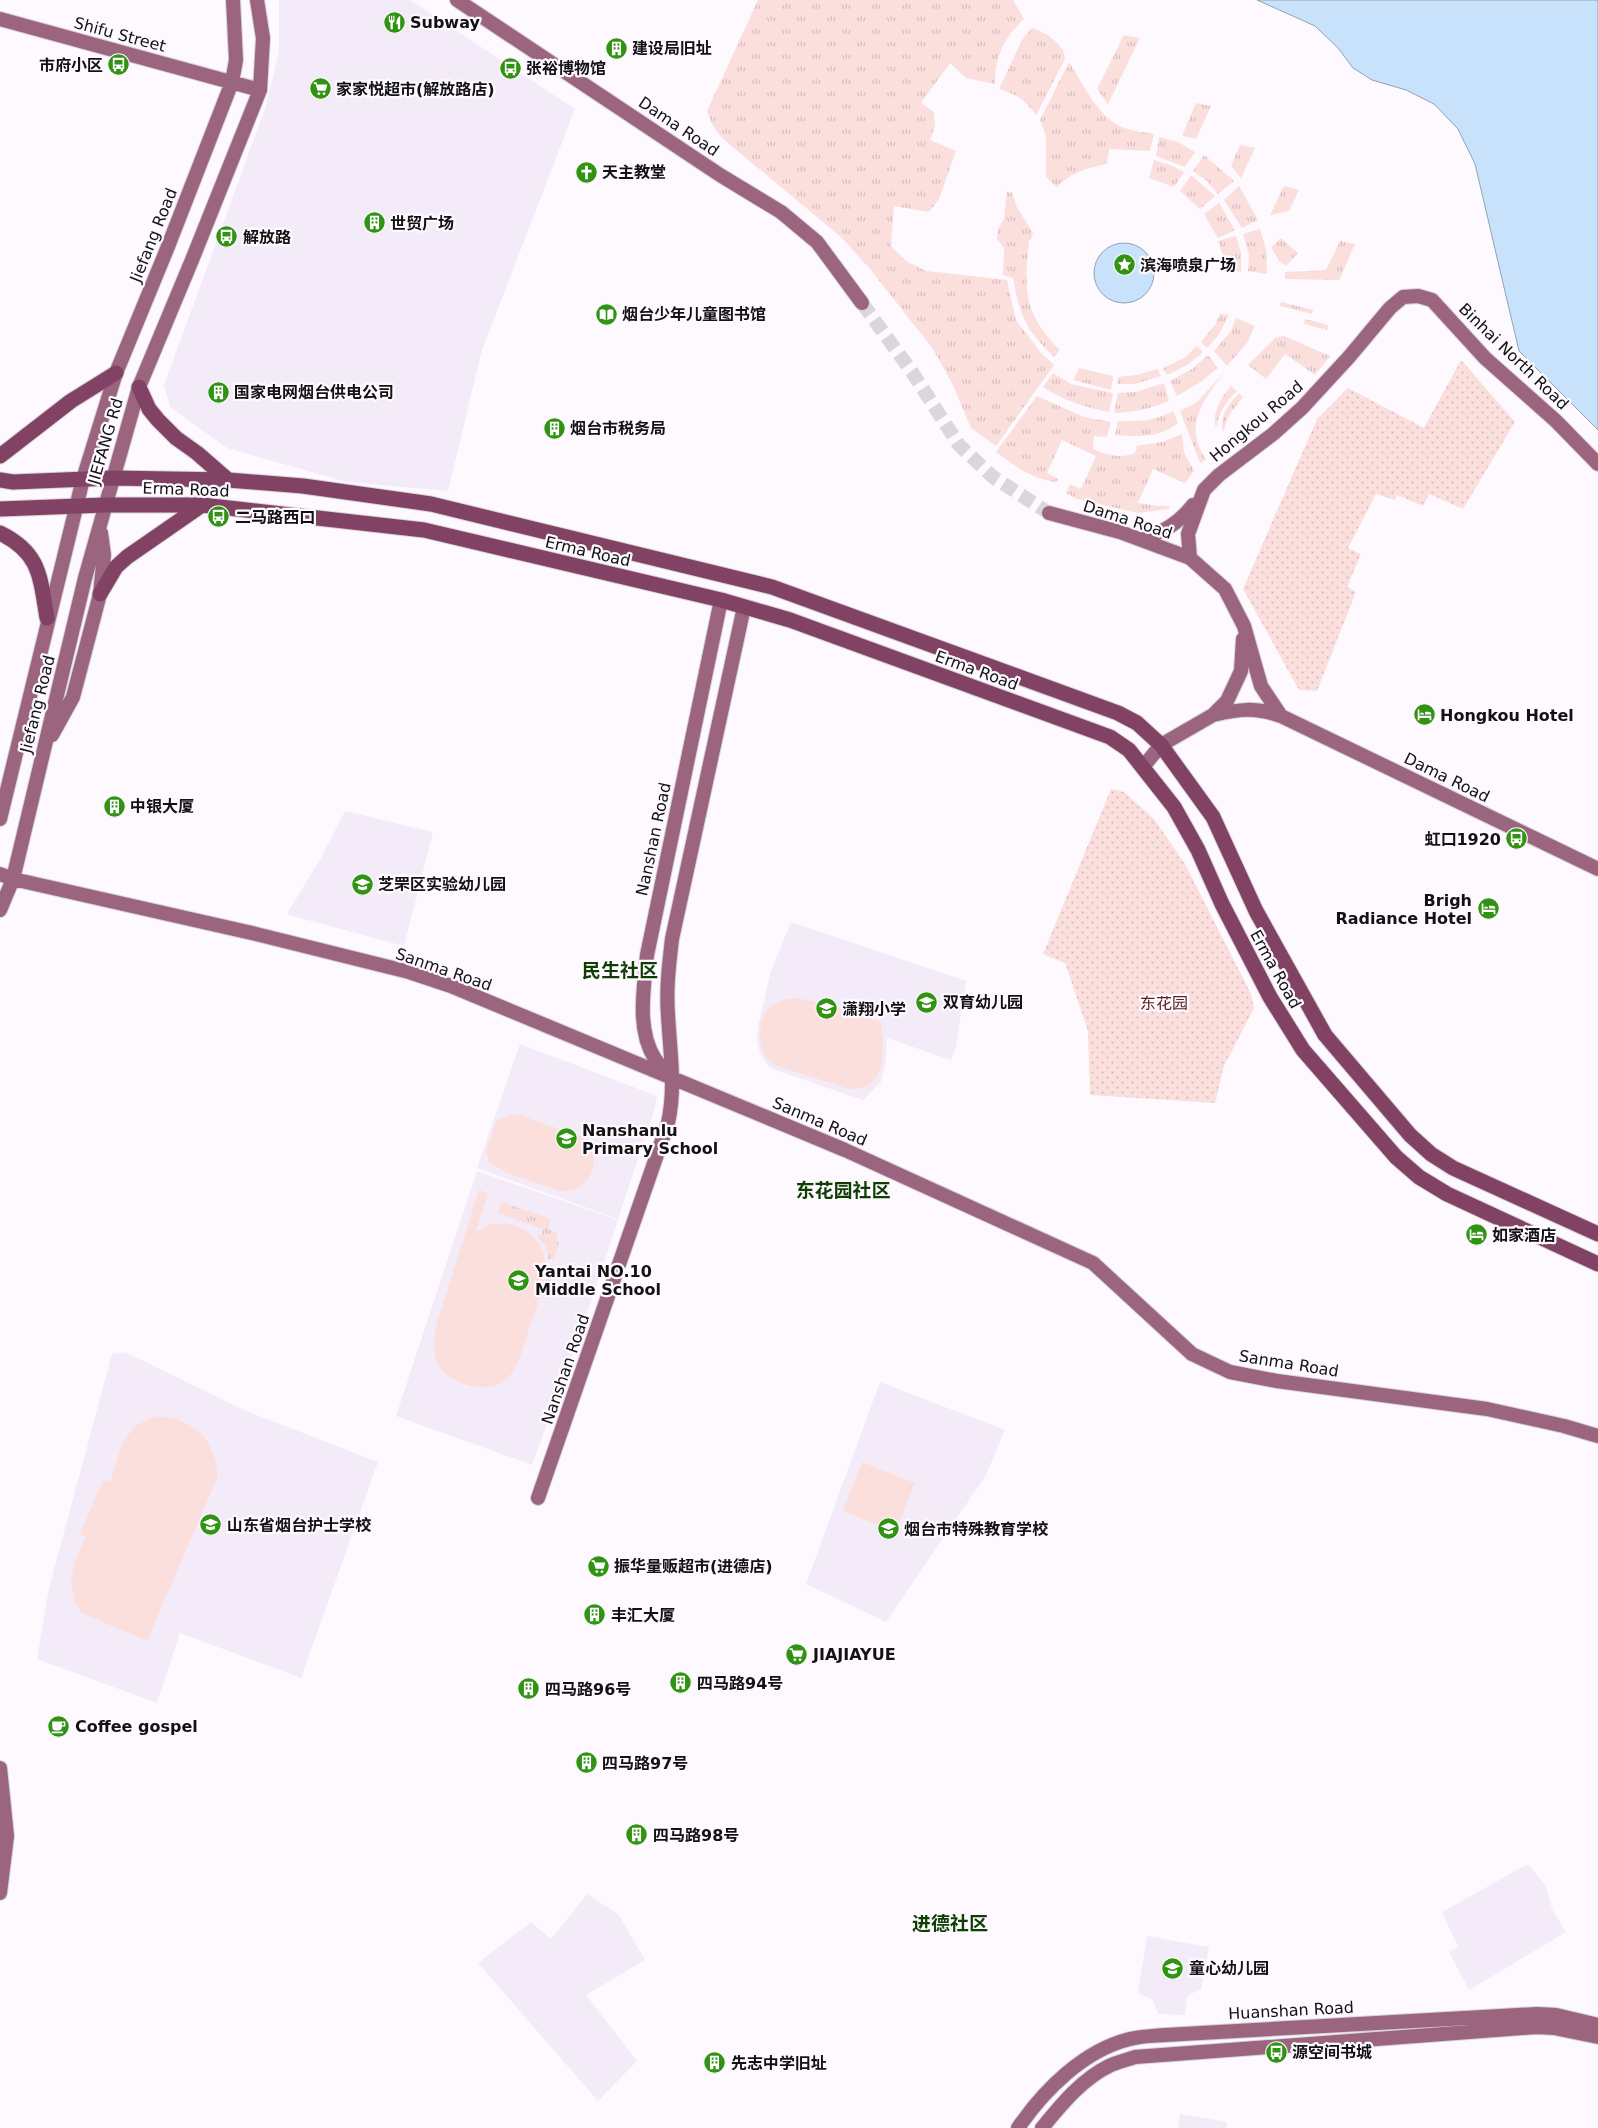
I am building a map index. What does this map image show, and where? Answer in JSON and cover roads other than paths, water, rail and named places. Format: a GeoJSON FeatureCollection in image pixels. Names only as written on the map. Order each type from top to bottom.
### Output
{"type":"FeatureCollection","features":[{"type":"Feature","properties":{"kind":"main road"},"geometry":{"type":"LineString","coordinates":[[0,456],[71,401],[116,373]]}},
{"type":"Feature","properties":{"kind":"main road"},"geometry":{"type":"LineString","coordinates":[[139,387],[149,409],[158,420],[176,438],[197,453],[228,480]]}},
{"type":"Feature","properties":{"kind":"main road","name":"Erma Road"},"geometry":{"type":"LineString","coordinates":[[0,480],[13,482],[112,478],[228,480],[303,486],[431,504],[772,587],[1118,713],[1137,723],[1161,746],[1213,817],[1256,911],[1325,1035],[1410,1135],[1431,1154],[1453,1168],[1598,1234]]}},
{"type":"Feature","properties":{"kind":"main road","name":"Erma Road"},"geometry":{"type":"LineString","coordinates":[[0,509],[105,505],[202,505],[424,530],[721,600],[799,624],[1110,737],[1129,750],[1174,807],[1198,850],[1222,904],[1270,997],[1303,1050],[1396,1157],[1420,1177],[1446,1194],[1598,1264]]}},
{"type":"Feature","properties":{"kind":"main road"},"geometry":{"type":"LineString","coordinates":[[100,594],[116,567],[127,556],[202,505]]}},
{"type":"Feature","properties":{"kind":"main road"},"geometry":{"type":"LineString","coordinates":[[0,533],[24,548],[39,569],[47,618]]}},
{"type":"Feature","properties":{"kind":"street","name":"Jiefang Road"},"geometry":{"type":"LineString","coordinates":[[83,479],[116,373],[167,250],[232,82],[236,60],[233,0]]}},
{"type":"Feature","properties":{"kind":"street"},"geometry":{"type":"LineString","coordinates":[[139,387],[260,90],[263,38],[257,0]]}},
{"type":"Feature","properties":{"kind":"street","name":"Dama Road"},"geometry":{"type":"LineString","coordinates":[[457,0],[720,175],[780,212],[817,242],[862,303]]}},
{"type":"Feature","properties":{"kind":"street","name":"Shifu Street"},"geometry":{"type":"LineString","coordinates":[[0,19],[260,90]]}},
{"type":"Feature","properties":{"kind":"street","name":"Binhai North Road"},"geometry":{"type":"LineString","coordinates":[[1397,301],[1403,297],[1413,295],[1423,296],[1432,300],[1485,358],[1556,422],[1598,464]]}},
{"type":"Feature","properties":{"kind":"street","name":"Hongkou Road"},"geometry":{"type":"LineString","coordinates":[[1190,558],[1188,534],[1194,513],[1204,490],[1219,475],[1274,434],[1302,408],[1350,357],[1397,301]]}},
{"type":"Feature","properties":{"kind":"street","name":"JIEFANG Rd"},"geometry":{"type":"LineString","coordinates":[[105,505],[139,387]]}},
{"type":"Feature","properties":{"kind":"street","name":"JIEFANG Rd"},"geometry":{"type":"LineString","coordinates":[[75,507],[83,479]]}},
{"type":"Feature","properties":{"kind":"street"},"geometry":{"type":"LineString","coordinates":[[1140,539],[1160,533],[1183,518],[1204,490]]}},
{"type":"Feature","properties":{"kind":"street","name":"Jiefang Road"},"geometry":{"type":"LineString","coordinates":[[0,910],[6,876],[43,750],[105,505]]}},
{"type":"Feature","properties":{"kind":"street","name":"Jiefang Road"},"geometry":{"type":"LineString","coordinates":[[0,819],[75,507]]}},
{"type":"Feature","properties":{"kind":"street","name":"Dama Road"},"geometry":{"type":"LineString","coordinates":[[1049,513],[1140,539],[1190,558],[1225,589],[1244,626],[1261,686],[1281,716]]}},
{"type":"Feature","properties":{"kind":"street"},"geometry":{"type":"LineString","coordinates":[[43,750],[73,697],[100,594],[104,555],[100,525]]}},
{"type":"Feature","properties":{"kind":"street","name":"Nanshan Road"},"geometry":{"type":"LineString","coordinates":[[672,1079],[654,1058],[645,1035],[643,1001],[647,955],[721,600]]}},
{"type":"Feature","properties":{"kind":"street","name":"Nanshan Road"},"geometry":{"type":"LineString","coordinates":[[538,1498],[668,1123],[672,1102],[672,1079],[667,977],[672,939],[744,607]]}},
{"type":"Feature","properties":{"kind":"street"},"geometry":{"type":"LineString","coordinates":[[1143,766],[1161,746],[1213,716],[1227,701],[1241,671],[1244,626]]}},
{"type":"Feature","properties":{"kind":"street","name":"Dama Road"},"geometry":{"type":"LineString","coordinates":[[1213,716],[1232,711],[1261,710],[1281,716],[1598,869]]}},
{"type":"Feature","properties":{"kind":"street","name":"Sanma Road"},"geometry":{"type":"LineString","coordinates":[[6,876],[256,934],[409,972],[451,986],[845,1150],[1093,1263],[1192,1354],[1230,1372],[1277,1381],[1488,1408],[1598,1436]]}},
{"type":"Feature","properties":{"kind":"street"},"geometry":{"type":"LineString","coordinates":[[0,1768],[7,1836],[0,1893]]}},
{"type":"Feature","properties":{"kind":"street","name":"Huanshan Road"},"geometry":{"type":"LineString","coordinates":[[1018,2128],[1072,2068],[1100,2050],[1130,2039],[1174,2034],[1537,2014],[1556,2015],[1598,2025]]}},
{"type":"Feature","properties":{"kind":"street","name":"Huanshan Road"},"geometry":{"type":"LineString","coordinates":[[1042,2128],[1058,2108],[1085,2083],[1108,2066],[1135,2057],[1537,2027],[1554,2028],[1598,2037]]}},
{"type":"Feature","properties":{"kind":"water"},"geometry":{"type":"Polygon","coordinates":[[[1257,0],[1598,0],[1598,430],[1519,351],[1475,164],[1458,129],[1434,104],[1406,90],[1372,80],[1353,68],[1338,48],[1315,26],[1257,0]]]}},
{"type":"Feature","properties":{"kind":"water"},"geometry":{"type":"Polygon","coordinates":[[[1118,243],[1130,243],[1141,248],[1149,256],[1154,267],[1152,285],[1141,298],[1130,303],[1118,303],[1107,298],[1099,290],[1094,279],[1094,267],[1099,256],[1107,248],[1118,243]]]}},
{"type":"Feature","properties":{"kind":"tunnel"},"geometry":{"type":"LineString","coordinates":[[862,303],[912,372],[959,445],[993,477],[1049,513]]}},
{"type":"Feature","properties":{"kind":"place","name":"Subway"},"geometry":{"type":"Point","coordinates":[394,22]}},
{"type":"Feature","properties":{"kind":"place","name":"建设局旧址"},"geometry":{"type":"Point","coordinates":[616,48]}},
{"type":"Feature","properties":{"kind":"place","name":"市府小区"},"geometry":{"type":"Point","coordinates":[119,65]}},
{"type":"Feature","properties":{"kind":"place","name":"张裕博物馆"},"geometry":{"type":"Point","coordinates":[510,68]}},
{"type":"Feature","properties":{"kind":"place","name":"家家悦超市(解放路店)"},"geometry":{"type":"Point","coordinates":[320,89]}},
{"type":"Feature","properties":{"kind":"place","name":"天主教堂"},"geometry":{"type":"Point","coordinates":[586,172]}},
{"type":"Feature","properties":{"kind":"place","name":"世贸广场"},"geometry":{"type":"Point","coordinates":[374,223]}},
{"type":"Feature","properties":{"kind":"place","name":"解放路"},"geometry":{"type":"Point","coordinates":[227,237]}},
{"type":"Feature","properties":{"kind":"place","name":"滨海喷泉广场"},"geometry":{"type":"Point","coordinates":[1124,265]}},
{"type":"Feature","properties":{"kind":"place","name":"烟台少年儿童图书馆"},"geometry":{"type":"Point","coordinates":[606,314]}},
{"type":"Feature","properties":{"kind":"place","name":"国家电网烟台供电公司"},"geometry":{"type":"Point","coordinates":[218,392]}},
{"type":"Feature","properties":{"kind":"place","name":"烟台市税务局"},"geometry":{"type":"Point","coordinates":[554,428]}},
{"type":"Feature","properties":{"kind":"place","name":"二马路西口"},"geometry":{"type":"Point","coordinates":[219,517]}},
{"type":"Feature","properties":{"kind":"place","name":"Hongkou Hotel"},"geometry":{"type":"Point","coordinates":[1424,715]}},
{"type":"Feature","properties":{"kind":"place","name":"中银大厦"},"geometry":{"type":"Point","coordinates":[114,806]}},
{"type":"Feature","properties":{"kind":"place","name":"虹口1920"},"geometry":{"type":"Point","coordinates":[1517,839]}},
{"type":"Feature","properties":{"kind":"place","name":"芝罘区实验幼儿园"},"geometry":{"type":"Point","coordinates":[362,884]}},
{"type":"Feature","properties":{"kind":"place","name":"Brigh Radiance Hotel"},"geometry":{"type":"Point","coordinates":[1488,909]}},
{"type":"Feature","properties":{"kind":"place","name":"双育幼儿园"},"geometry":{"type":"Point","coordinates":[927,1002]}},
{"type":"Feature","properties":{"kind":"place","name":"潇翔小学"},"geometry":{"type":"Point","coordinates":[826,1009]}},
{"type":"Feature","properties":{"kind":"place","name":"Nanshanlu Primary School"},"geometry":{"type":"Point","coordinates":[566,1139]}},
{"type":"Feature","properties":{"kind":"place","name":"如家酒店"},"geometry":{"type":"Point","coordinates":[1476,1235]}},
{"type":"Feature","properties":{"kind":"place","name":"Yantai NO.10 Middle School"},"geometry":{"type":"Point","coordinates":[519,1280]}},
{"type":"Feature","properties":{"kind":"place","name":"山东省烟台护士学校"},"geometry":{"type":"Point","coordinates":[211,1525]}},
{"type":"Feature","properties":{"kind":"place","name":"烟台市特殊教育学校"},"geometry":{"type":"Point","coordinates":[888,1529]}},
{"type":"Feature","properties":{"kind":"place","name":"振华量贩超市(进德店)"},"geometry":{"type":"Point","coordinates":[598,1566]}},
{"type":"Feature","properties":{"kind":"place","name":"丰汇大厦"},"geometry":{"type":"Point","coordinates":[595,1615]}},
{"type":"Feature","properties":{"kind":"place","name":"JIAJIAYUE"},"geometry":{"type":"Point","coordinates":[797,1654]}},
{"type":"Feature","properties":{"kind":"place","name":"四马路94号"},"geometry":{"type":"Point","coordinates":[681,1683]}},
{"type":"Feature","properties":{"kind":"place","name":"四马路96号"},"geometry":{"type":"Point","coordinates":[529,1689]}},
{"type":"Feature","properties":{"kind":"place","name":"Coffee gospel"},"geometry":{"type":"Point","coordinates":[59,1726]}},
{"type":"Feature","properties":{"kind":"place","name":"四马路97号"},"geometry":{"type":"Point","coordinates":[586,1763]}},
{"type":"Feature","properties":{"kind":"place","name":"四马路98号"},"geometry":{"type":"Point","coordinates":[637,1835]}},
{"type":"Feature","properties":{"kind":"place","name":"童心幼儿园"},"geometry":{"type":"Point","coordinates":[1173,1968]}},
{"type":"Feature","properties":{"kind":"place","name":"源空间书城"},"geometry":{"type":"Point","coordinates":[1276,2052]}},
{"type":"Feature","properties":{"kind":"place","name":"先志中学旧址"},"geometry":{"type":"Point","coordinates":[715,2063]}},
{"type":"Feature","properties":{"kind":"district","name":"民生社区"},"geometry":{"type":"Point","coordinates":[620,970]}},
{"type":"Feature","properties":{"kind":"district","name":"东花园社区"},"geometry":{"type":"Point","coordinates":[843,1190]}},
{"type":"Feature","properties":{"kind":"district","name":"进德社区"},"geometry":{"type":"Point","coordinates":[950,1923]}},
{"type":"Feature","properties":{"kind":"park label","name":"东花园"},"geometry":{"type":"Point","coordinates":[1164,1003]}}]}
